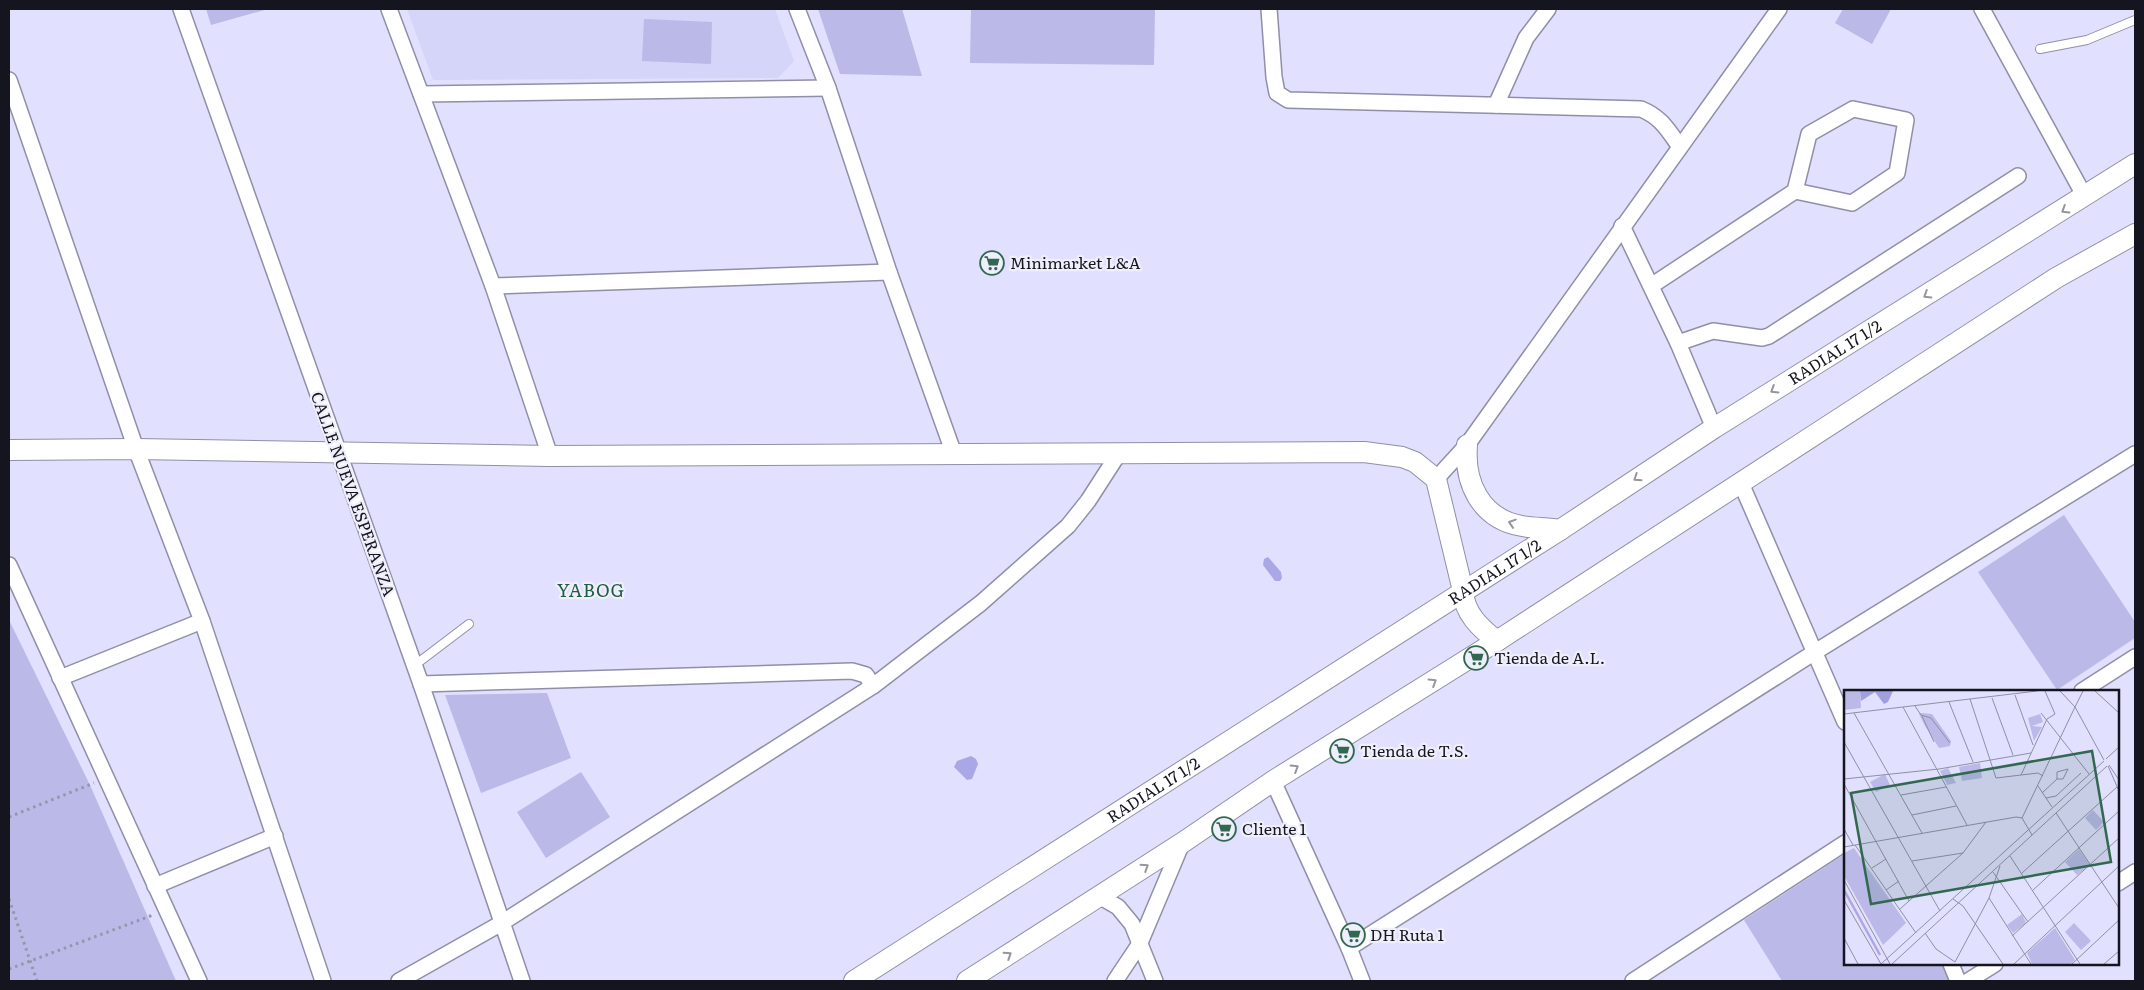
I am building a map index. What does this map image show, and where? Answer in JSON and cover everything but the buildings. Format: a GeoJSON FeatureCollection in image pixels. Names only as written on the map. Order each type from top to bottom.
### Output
{"type":"FeatureCollection","features":[{"type":"Feature","properties":{"kind":"street","name":"CALLE NUEVA ESPERANZA"},"geometry":{"type":"LineString","coordinates":[[180,9],[421,684],[500,924],[522,981]]}},
{"type":"Feature","properties":{"kind":"street"},"geometry":{"type":"LineString","coordinates":[[389,9],[493,286],[550,456]]}},
{"type":"Feature","properties":{"kind":"street"},"geometry":{"type":"LineString","coordinates":[[797,9],[828,88],[888,272],[954,454]]}},
{"type":"Feature","properties":{"kind":"street"},"geometry":{"type":"LineString","coordinates":[[1269,9],[1277,93],[1288,100],[1641,110],[1654,114],[1680,147]]}},
{"type":"Feature","properties":{"kind":"street"},"geometry":{"type":"LineString","coordinates":[[1496,105],[1526,38],[1548,9]]}},
{"type":"Feature","properties":{"kind":"street"},"geometry":{"type":"LineString","coordinates":[[1436,479],[1466,445],[1780,9]]}},
{"type":"Feature","properties":{"kind":"street"},"geometry":{"type":"LineString","coordinates":[[1982,9],[2085,197]]}},
{"type":"Feature","properties":{"kind":"street"},"geometry":{"type":"LineString","coordinates":[[9,80],[136,448],[202,621],[324,981]]}},
{"type":"Feature","properties":{"kind":"street"},"geometry":{"type":"LineString","coordinates":[[421,94],[828,88]]}},
{"type":"Feature","properties":{"kind":"street"},"geometry":{"type":"LineString","coordinates":[[1651,286],[1795,191],[1809,134],[1853,109],[1906,120],[1897,173],[1852,203],[1795,191]]}},
{"type":"Feature","properties":{"kind":"street","name":"RADIAL 17 1/2"},"geometry":{"type":"LineString","coordinates":[[854,981],[1560,530],[1714,428],[2135,164]]}},
{"type":"Feature","properties":{"kind":"street"},"geometry":{"type":"LineString","coordinates":[[1678,344],[1713,331],[1762,338],[1768,336],[2018,176]]}},
{"type":"Feature","properties":{"kind":"street"},"geometry":{"type":"LineString","coordinates":[[1622,226],[1678,344],[1714,428]]}},
{"type":"Feature","properties":{"kind":"street"},"geometry":{"type":"LineString","coordinates":[[967,981],[1182,843],[1273,781],[1497,641],[1740,481],[2048,283],[2135,234]]}},
{"type":"Feature","properties":{"kind":"street"},"geometry":{"type":"LineString","coordinates":[[493,286],[888,272]]}},
{"type":"Feature","properties":{"kind":"street"},"geometry":{"type":"LineString","coordinates":[[1466,445],[1465,463],[1469,480],[1477,496],[1488,510],[1504,520],[1521,526],[1560,530]]}},
{"type":"Feature","properties":{"kind":"street"},"geometry":{"type":"LineString","coordinates":[[9,450],[136,448],[338,454],[550,456],[1364,452],[1402,457],[1415,462],[1436,479],[1463,591],[1463,601],[1472,617],[1483,630],[1497,641]]}},
{"type":"Feature","properties":{"kind":"street"},"geometry":{"type":"LineString","coordinates":[[399,981],[500,924],[873,686],[981,603],[1068,526],[1088,501],[1119,453]]}},
{"type":"Feature","properties":{"kind":"street"},"geometry":{"type":"LineString","coordinates":[[1349,948],[1815,652],[2135,454]]}},
{"type":"Feature","properties":{"kind":"street"},"geometry":{"type":"LineString","coordinates":[[1740,481],[1844,720]]}},
{"type":"Feature","properties":{"kind":"street"},"geometry":{"type":"LineString","coordinates":[[9,565],[199,981]]}},
{"type":"Feature","properties":{"kind":"street"},"geometry":{"type":"LineString","coordinates":[[60,678],[202,621]]}},
{"type":"Feature","properties":{"kind":"street"},"geometry":{"type":"LineString","coordinates":[[2084,690],[2135,657]]}},
{"type":"Feature","properties":{"kind":"street"},"geometry":{"type":"LineString","coordinates":[[421,684],[852,671],[866,675],[873,686]]}},
{"type":"Feature","properties":{"kind":"street"},"geometry":{"type":"LineString","coordinates":[[1273,781],[1349,948],[1362,981]]}},
{"type":"Feature","properties":{"kind":"street"},"geometry":{"type":"LineString","coordinates":[[155,886],[275,836]]}},
{"type":"Feature","properties":{"kind":"street"},"geometry":{"type":"LineString","coordinates":[[1115,981],[1139,945],[1182,843]]}},
{"type":"Feature","properties":{"kind":"street"},"geometry":{"type":"LineString","coordinates":[[1634,981],[1844,844]]}},
{"type":"Feature","properties":{"kind":"street"},"geometry":{"type":"LineString","coordinates":[[2119,882],[2135,872]]}},
{"type":"Feature","properties":{"kind":"street"},"geometry":{"type":"LineString","coordinates":[[1099,896],[1118,907],[1132,924],[1155,981]]}},
{"type":"Feature","properties":{"kind":"street"},"geometry":{"type":"LineString","coordinates":[[1951,965],[1958,981]]}},
{"type":"Feature","properties":{"kind":"street"},"geometry":{"type":"LineString","coordinates":[[1968,981],[1993,965]]}},
{"type":"Feature","properties":{"kind":"lane"},"geometry":{"type":"LineString","coordinates":[[2040,49],[2087,40],[2135,20]]}},
{"type":"Feature","properties":{"kind":"lane"},"geometry":{"type":"LineString","coordinates":[[414,665],[469,624]]}},
{"type":"Feature","properties":{"kind":"path"},"geometry":{"type":"LineString","coordinates":[[9,817],[106,780]]}},
{"type":"Feature","properties":{"kind":"path"},"geometry":{"type":"LineString","coordinates":[[9,899],[37,981]]}},
{"type":"Feature","properties":{"kind":"path"},"geometry":{"type":"LineString","coordinates":[[9,969],[165,910]]}},
{"type":"Feature","properties":{"kind":"shaded area"},"geometry":{"type":"Polygon","coordinates":[[[206,9],[268,9],[211,25],[206,9]]]}},
{"type":"Feature","properties":{"kind":"shaded area"},"geometry":{"type":"Polygon","coordinates":[[[407,9],[775,9],[794,61],[778,78],[433,80],[407,9]]]}},
{"type":"Feature","properties":{"kind":"shaded area"},"geometry":{"type":"Polygon","coordinates":[[[818,9],[902,9],[922,76],[840,74],[818,9]]]}},
{"type":"Feature","properties":{"kind":"shaded area"},"geometry":{"type":"Polygon","coordinates":[[[971,9],[1155,9],[1154,65],[970,63],[971,9]]]}},
{"type":"Feature","properties":{"kind":"shaded area"},"geometry":{"type":"Polygon","coordinates":[[[1843,9],[1891,9],[1872,44],[1835,23],[1843,9]]]}},
{"type":"Feature","properties":{"kind":"shaded area"},"geometry":{"type":"Polygon","coordinates":[[[644,19],[712,22],[711,64],[642,61],[644,19]]]}},
{"type":"Feature","properties":{"kind":"shaded area"},"geometry":{"type":"Polygon","coordinates":[[[2064,515],[2135,622],[2135,638],[2057,690],[1978,572],[2064,515]]]}},
{"type":"Feature","properties":{"kind":"shaded area"},"geometry":{"type":"Polygon","coordinates":[[[1268,557],[1281,572],[1282,578],[1280,581],[1275,581],[1263,565],[1264,559],[1268,557]]]}},
{"type":"Feature","properties":{"kind":"shaded area"},"geometry":{"type":"Polygon","coordinates":[[[9,620],[90,785],[176,981],[9,981],[9,620]]]}},
{"type":"Feature","properties":{"kind":"shaded area"},"geometry":{"type":"Polygon","coordinates":[[[547,693],[571,758],[481,793],[445,695],[547,693]]]}},
{"type":"Feature","properties":{"kind":"shaded area"},"geometry":{"type":"Polygon","coordinates":[[[971,756],[976,759],[978,764],[972,779],[967,780],[954,767],[957,761],[971,756]]]}},
{"type":"Feature","properties":{"kind":"shaded area"},"geometry":{"type":"Polygon","coordinates":[[[581,772],[610,817],[546,858],[517,812],[581,772]]]}},
{"type":"Feature","properties":{"kind":"shaded area"},"geometry":{"type":"Polygon","coordinates":[[[1844,855],[1844,965],[1942,965],[1950,981],[1782,981],[1744,920],[1844,855]]]}},
{"type":"Feature","properties":{"kind":"place","name":"Minimarket L&A"},"geometry":{"type":"Point","coordinates":[992,263]}},
{"type":"Feature","properties":{"kind":"place","name":"Tienda de A.L."},"geometry":{"type":"Point","coordinates":[1476,658]}},
{"type":"Feature","properties":{"kind":"place","name":"Tienda de T.S."},"geometry":{"type":"Point","coordinates":[1342,751]}},
{"type":"Feature","properties":{"kind":"place","name":"Cliente 1"},"geometry":{"type":"Point","coordinates":[1224,829]}},
{"type":"Feature","properties":{"kind":"place","name":"DH Ruta 1"},"geometry":{"type":"Point","coordinates":[1353,935]}},
{"type":"Feature","properties":{"kind":"district","name":"YABOG"},"geometry":{"type":"Point","coordinates":[591,591]}}]}
